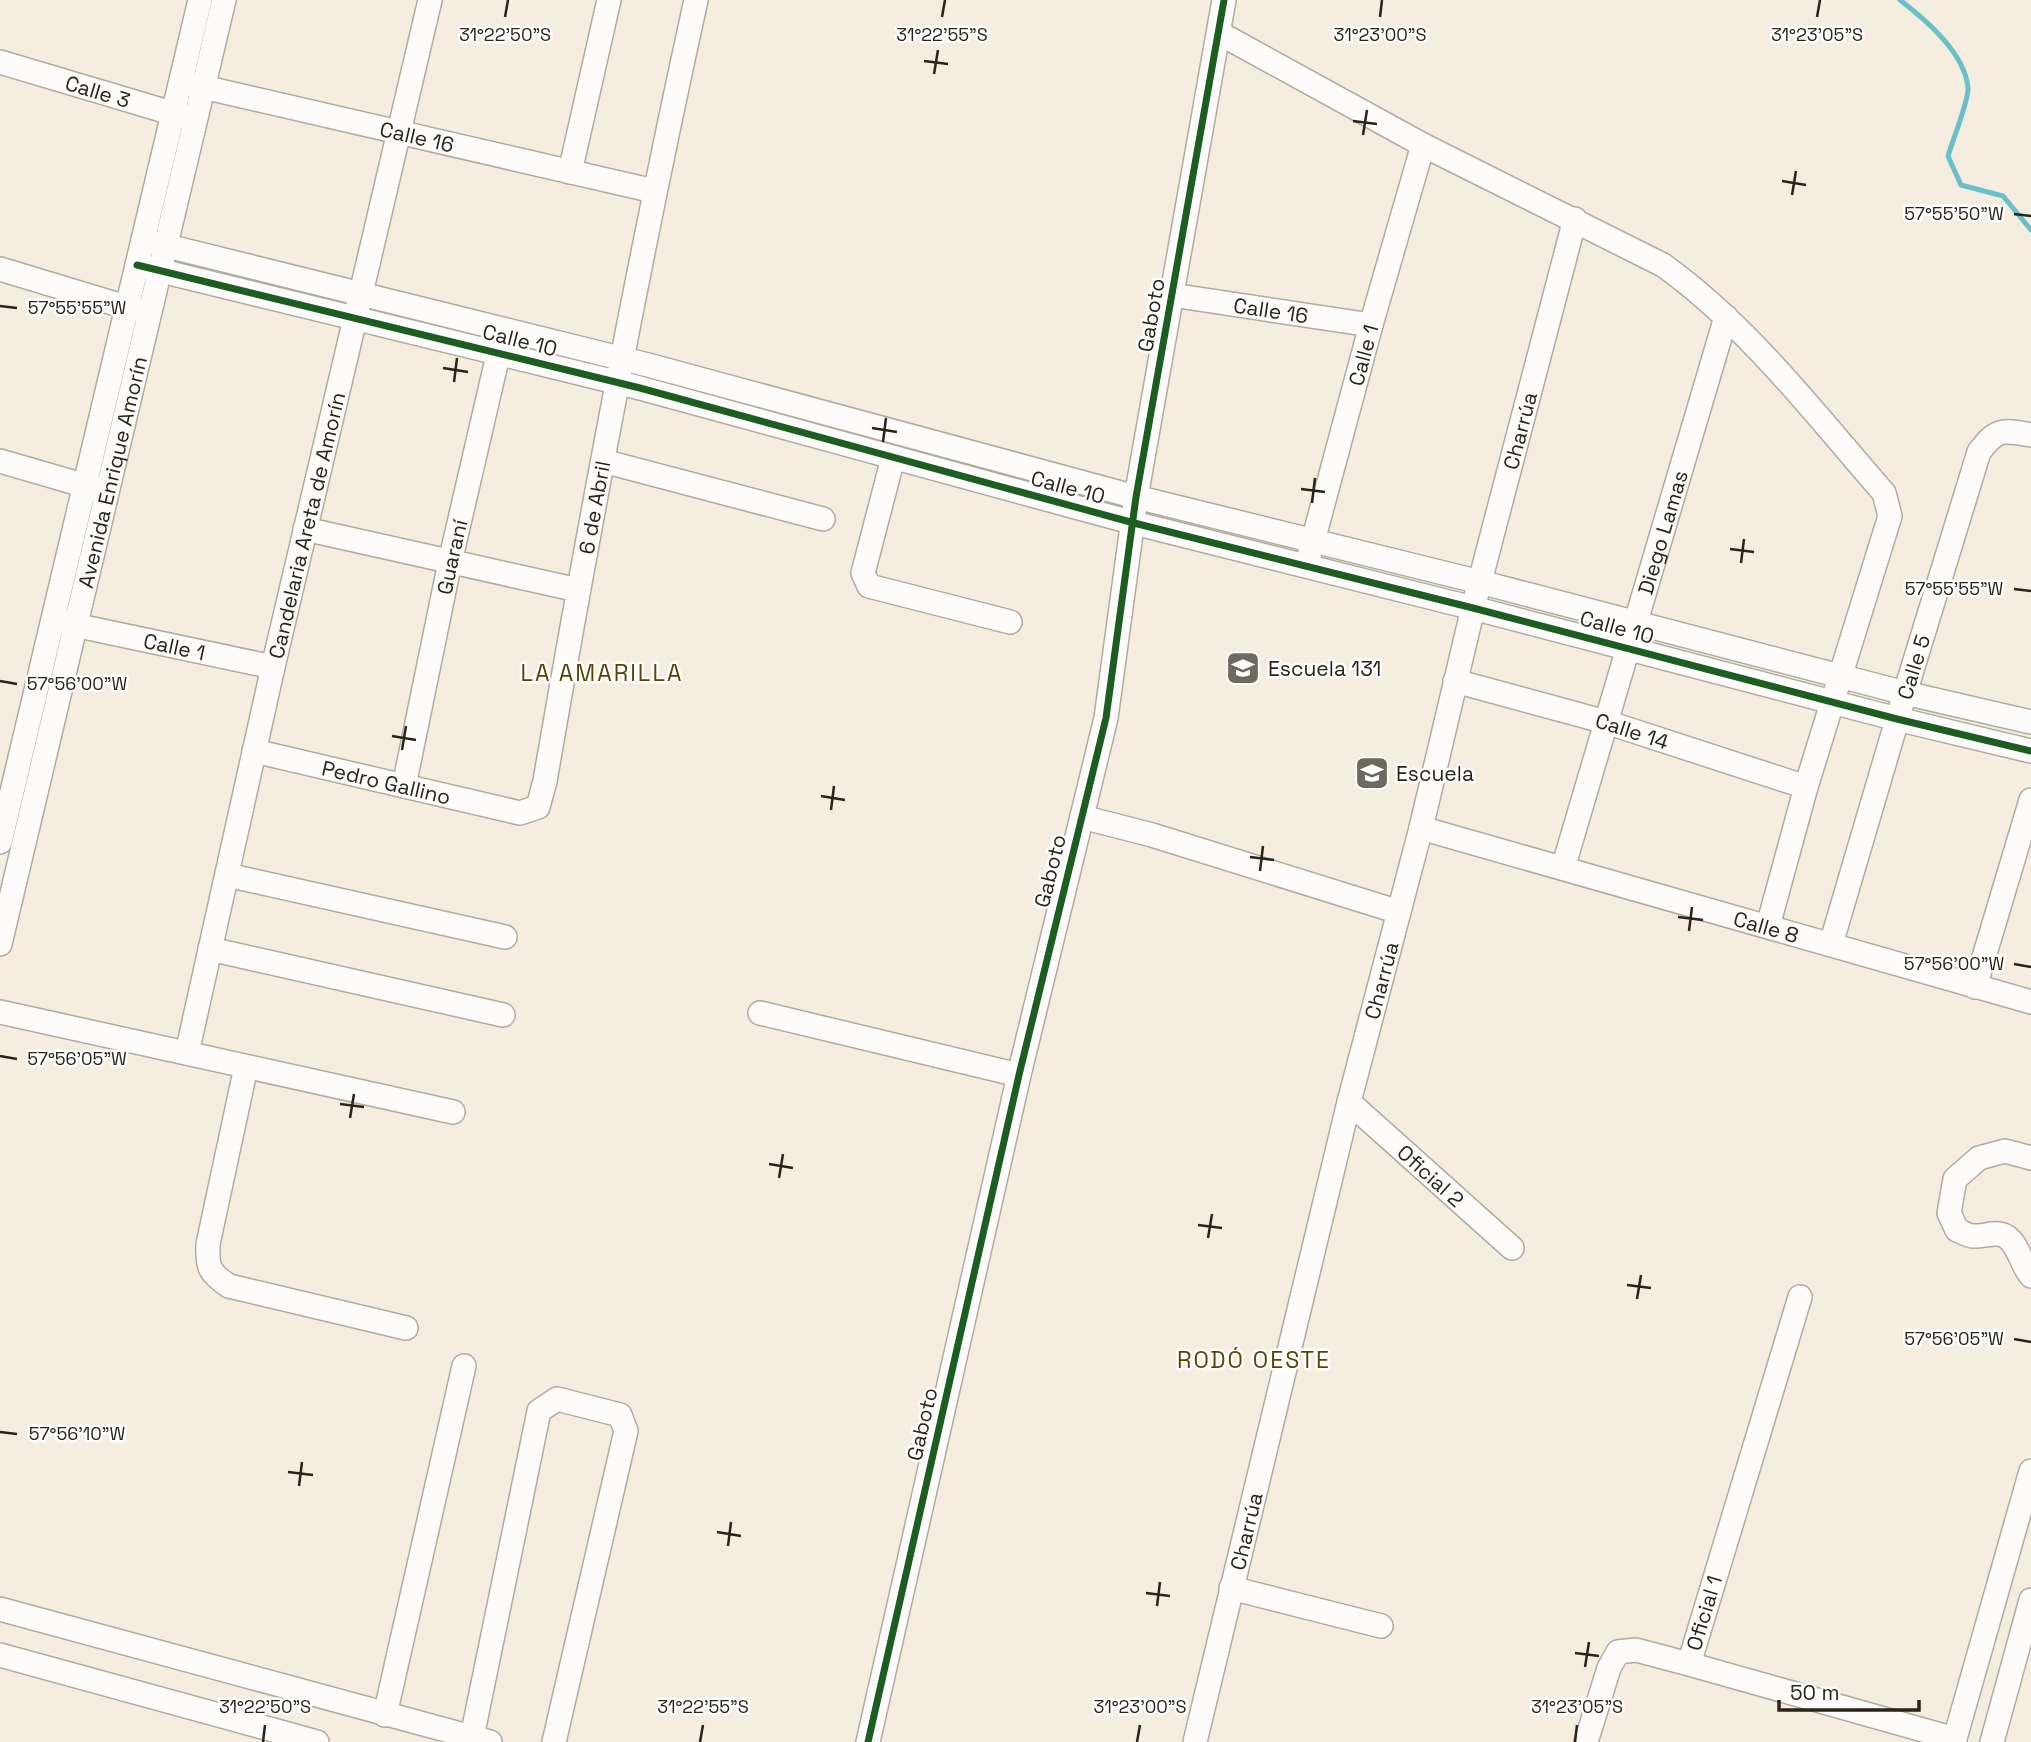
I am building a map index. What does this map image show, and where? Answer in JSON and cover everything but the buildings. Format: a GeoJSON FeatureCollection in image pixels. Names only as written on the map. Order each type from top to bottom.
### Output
{"type":"FeatureCollection","features":[{"type":"Feature","properties":{"kind":"street","name":"Avenida Enrique Amorín"},"geometry":{"type":"LineString","coordinates":[[0,944],[40,773],[64,623],[183,116],[180,81],[200,0]]}},
{"type":"Feature","properties":{"kind":"street","name":"Avenida Enrique Amorín"},"geometry":{"type":"LineString","coordinates":[[183,116],[203,87],[224,0]]}},
{"type":"Feature","properties":{"kind":"street","name":"Candelaria Areta de Amorín"},"geometry":{"type":"LineString","coordinates":[[187,1053],[305,528],[430,0]]}},
{"type":"Feature","properties":{"kind":"street"},"geometry":{"type":"LineString","coordinates":[[570,172],[610,0]]}},
{"type":"Feature","properties":{"kind":"street","name":"6 de Abril"},"geometry":{"type":"LineString","coordinates":[[520,813],[538,807],[545,781],[578,590],[654,191],[696,0]]}},
{"type":"Feature","properties":{"kind":"street","name":"Gaboto"},"geometry":{"type":"LineString","coordinates":[[868,1742],[1018,1075],[1105,718],[1136,497],[1224,0]]}},
{"type":"Feature","properties":{"kind":"street"},"geometry":{"type":"LineString","coordinates":[[1219,33],[1423,145],[1663,265],[1695,287],[1732,321],[1884,493],[1890,516],[1806,787],[1768,926]]}},
{"type":"Feature","properties":{"kind":"street","name":"Calle 3"},"geometry":{"type":"LineString","coordinates":[[0,62],[183,116]]}},
{"type":"Feature","properties":{"kind":"street","name":"Calle 16"},"geometry":{"type":"LineString","coordinates":[[180,81],[654,191]]}},
{"type":"Feature","properties":{"kind":"street","name":"Calle 1"},"geometry":{"type":"LineString","coordinates":[[1306,566],[1423,145]]}},
{"type":"Feature","properties":{"kind":"street","name":"Charrúa"},"geometry":{"type":"LineString","coordinates":[[1195,1742],[1349,1102],[1421,828],[1473,608],[1575,219]]}},
{"type":"Feature","properties":{"kind":"street","name":"Calle 10"},"geometry":{"type":"LineString","coordinates":[[154,242],[622,359],[1136,497],[1480,582],[1905,693],[2031,722]]}},
{"type":"Feature","properties":{"kind":"street","name":"Calle 10"},"geometry":{"type":"LineString","coordinates":[[148,267],[617,383],[1134,523],[1473,608],[1832,703],[2031,751]]}},
{"type":"Feature","properties":{"kind":"street"},"geometry":{"type":"LineString","coordinates":[[0,270],[138,311]]}},
{"type":"Feature","properties":{"kind":"street","name":"Calle 16"},"geometry":{"type":"LineString","coordinates":[[1172,295],[1371,325]]}},
{"type":"Feature","properties":{"kind":"street","name":"Diego Lamas"},"geometry":{"type":"LineString","coordinates":[[1563,868],[1726,317]]}},
{"type":"Feature","properties":{"kind":"street","name":"Guaraní"},"geometry":{"type":"LineString","coordinates":[[404,786],[450,562],[504,329]]}},
{"type":"Feature","properties":{"kind":"street","name":"Calle 5"},"geometry":{"type":"LineString","coordinates":[[1831,944],[1979,452],[1992,435],[2006,430],[2031,435]]}},
{"type":"Feature","properties":{"kind":"street"},"geometry":{"type":"LineString","coordinates":[[893,458],[863,573],[869,586],[1010,622]]}},
{"type":"Feature","properties":{"kind":"street"},"geometry":{"type":"LineString","coordinates":[[0,461],[96,489]]}},
{"type":"Feature","properties":{"kind":"street"},"geometry":{"type":"LineString","coordinates":[[603,461],[823,519]]}},
{"type":"Feature","properties":{"kind":"street"},"geometry":{"type":"LineString","coordinates":[[305,528],[578,590]]}},
{"type":"Feature","properties":{"kind":"street","name":"Avenida Enrique Amorín"},"geometry":{"type":"LineString","coordinates":[[0,842],[8,763],[64,623]]}},
{"type":"Feature","properties":{"kind":"street","name":"Calle 1"},"geometry":{"type":"LineString","coordinates":[[64,623],[273,667]]}},
{"type":"Feature","properties":{"kind":"street","name":"Calle 14"},"geometry":{"type":"LineString","coordinates":[[1455,681],[1606,722],[1806,787]]}},
{"type":"Feature","properties":{"kind":"street","name":"Pedro Gallino"},"geometry":{"type":"LineString","coordinates":[[254,751],[520,813]]}},
{"type":"Feature","properties":{"kind":"street"},"geometry":{"type":"LineString","coordinates":[[8,763],[40,773]]}},
{"type":"Feature","properties":{"kind":"street"},"geometry":{"type":"LineString","coordinates":[[1975,987],[2031,800]]}},
{"type":"Feature","properties":{"kind":"street"},"geometry":{"type":"LineString","coordinates":[[1082,817],[1152,835],[1399,912]]}},
{"type":"Feature","properties":{"kind":"street","name":"Calle 8"},"geometry":{"type":"LineString","coordinates":[[1421,828],[2031,1002]]}},
{"type":"Feature","properties":{"kind":"street"},"geometry":{"type":"LineString","coordinates":[[227,876],[505,937]]}},
{"type":"Feature","properties":{"kind":"street"},"geometry":{"type":"LineString","coordinates":[[210,949],[503,1015]]}},
{"type":"Feature","properties":{"kind":"street"},"geometry":{"type":"LineString","coordinates":[[0,1012],[453,1112]]}},
{"type":"Feature","properties":{"kind":"street"},"geometry":{"type":"LineString","coordinates":[[760,1013],[1018,1075]]}},
{"type":"Feature","properties":{"kind":"street"},"geometry":{"type":"LineString","coordinates":[[246,1067],[208,1244],[207,1262],[215,1276],[229,1286],[407,1328]]}},
{"type":"Feature","properties":{"kind":"street","name":"Oficial 2"},"geometry":{"type":"LineString","coordinates":[[1349,1102],[1512,1248]]}},
{"type":"Feature","properties":{"kind":"street"},"geometry":{"type":"LineString","coordinates":[[2031,1158],[2005,1151],[1979,1158],[1955,1179],[1949,1213],[1957,1230],[1972,1236],[1993,1233],[2006,1236],[2016,1248],[2031,1276]]}},
{"type":"Feature","properties":{"kind":"street","name":"Oficial 1"},"geometry":{"type":"LineString","coordinates":[[1800,1297],[1689,1664],[1954,1741]]}},
{"type":"Feature","properties":{"kind":"street"},"geometry":{"type":"LineString","coordinates":[[385,1715],[464,1366]]}},
{"type":"Feature","properties":{"kind":"street"},"geometry":{"type":"LineString","coordinates":[[0,1609],[481,1740],[539,1411],[557,1399],[620,1415],[626,1431],[554,1742]]}},
{"type":"Feature","properties":{"kind":"street"},"geometry":{"type":"LineString","coordinates":[[1954,1741],[2031,1474]]}},
{"type":"Feature","properties":{"kind":"street"},"geometry":{"type":"LineString","coordinates":[[1231,1588],[1381,1626]]}},
{"type":"Feature","properties":{"kind":"street"},"geometry":{"type":"LineString","coordinates":[[1992,1742],[2031,1600]]}},
{"type":"Feature","properties":{"kind":"street"},"geometry":{"type":"LineString","coordinates":[[1586,1742],[1609,1668],[1618,1652],[1636,1650],[1689,1664]]}},
{"type":"Feature","properties":{"kind":"street"},"geometry":{"type":"LineString","coordinates":[[0,1656],[317,1742]]}},
{"type":"Feature","properties":{"kind":"waterway"},"geometry":{"type":"LineString","coordinates":[[1900,0],[1943,38],[1960,62],[1965,75],[1968,94],[1948,156],[1961,185],[2003,196],[2031,230]]}},
{"type":"Feature","properties":{"kind":"cycle path"},"geometry":{"type":"LineString","coordinates":[[868,1742],[1019,1075],[1106,718],[1136,497],[1224,0]]}},
{"type":"Feature","properties":{"kind":"cycle path"},"geometry":{"type":"LineString","coordinates":[[137,265],[640,388],[1134,523],[2031,751]]}},
{"type":"Feature","properties":{"kind":"place","name":"Escuela 131"},"geometry":{"type":"Point","coordinates":[1243,668]}},
{"type":"Feature","properties":{"kind":"place","name":"Escuela"},"geometry":{"type":"Point","coordinates":[1372,773]}},
{"type":"Feature","properties":{"kind":"district","name":"LA AMARILLA"},"geometry":{"type":"Point","coordinates":[602,673]}},
{"type":"Feature","properties":{"kind":"district","name":"RODÓ OESTE"},"geometry":{"type":"Point","coordinates":[1254,1360]}}]}
